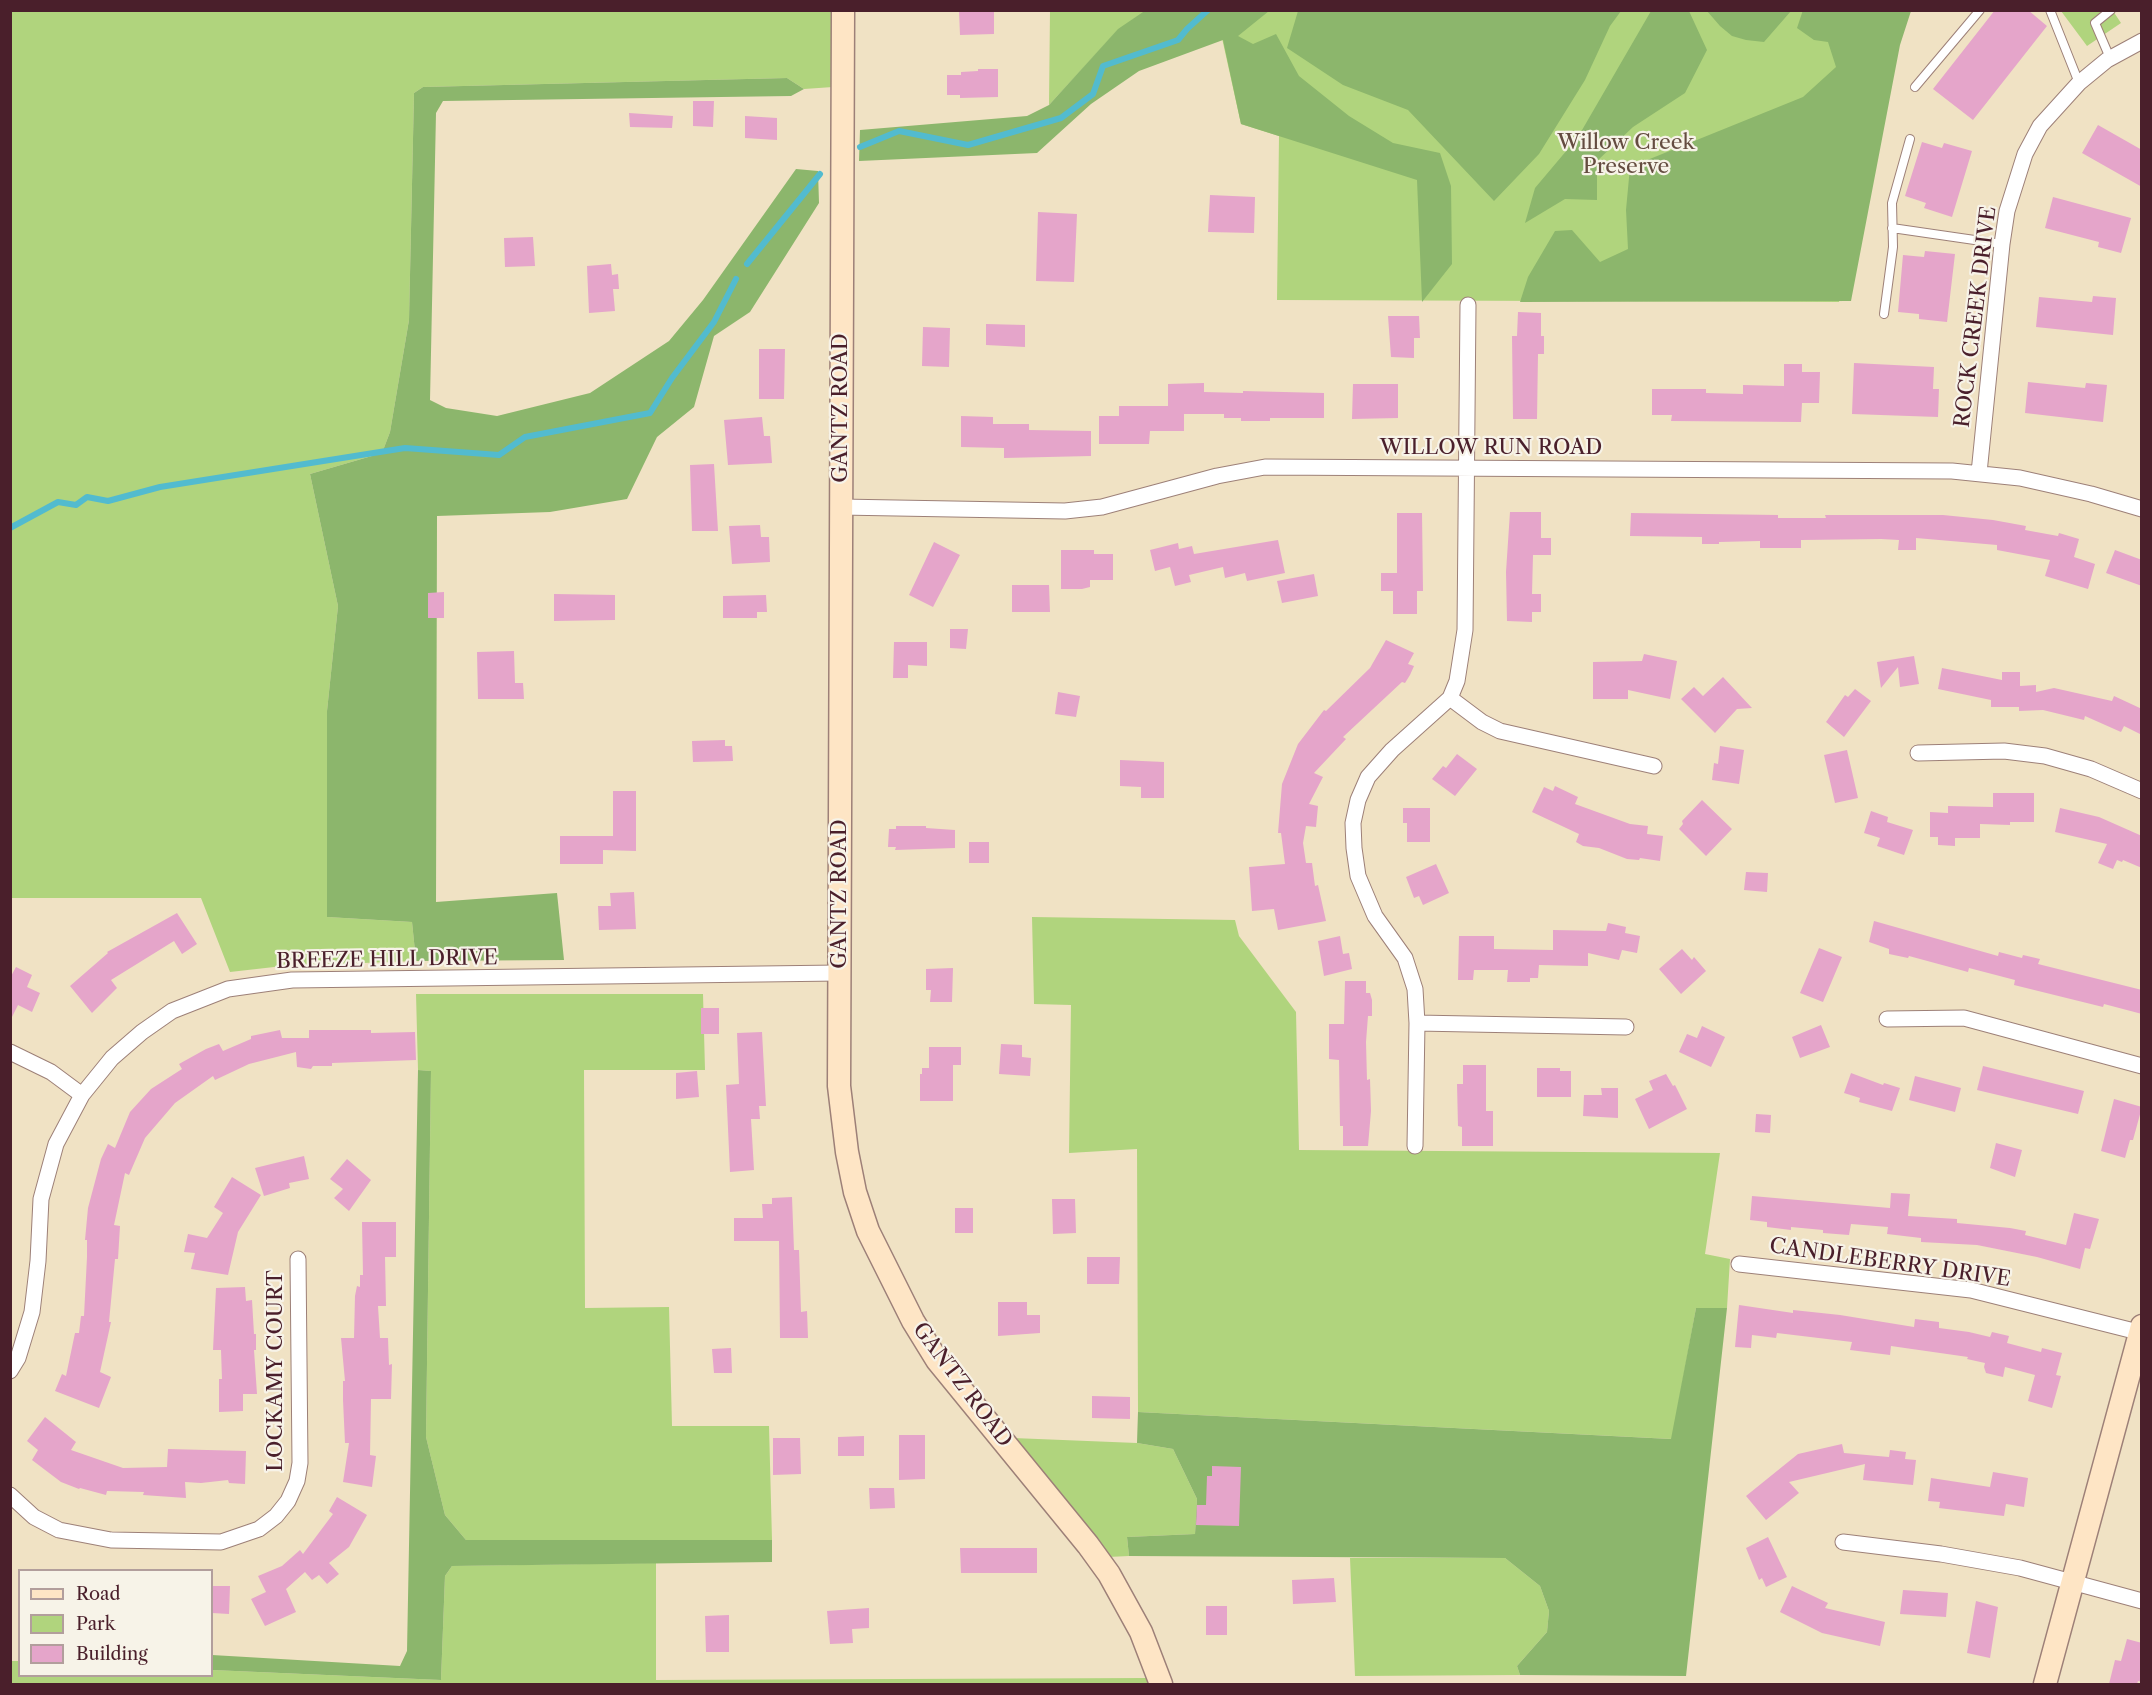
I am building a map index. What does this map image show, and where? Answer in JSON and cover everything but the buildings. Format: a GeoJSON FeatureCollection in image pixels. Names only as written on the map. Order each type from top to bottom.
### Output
{"type":"FeatureCollection","features":[{"type":"Feature","properties":{"kind":"main road","name":"GANTZ ROAD"},"geometry":{"type":"LineString","coordinates":[[843,10],[839,1086],[842,1119],[855,1192],[868,1231],[901,1301],[937,1360],[1109,1574],[1141,1632],[1161,1684]]}},
{"type":"Feature","properties":{"kind":"main road"},"geometry":{"type":"LineString","coordinates":[[2044,1684],[2141,1330]]}},
{"type":"Feature","properties":{"kind":"street","name":"ROCK CREEK DRIVE"},"geometry":{"type":"LineString","coordinates":[[1979,473],[2002,244],[2007,211],[2025,154],[2040,126],[2079,83],[2110,58],[2142,41]]}},
{"type":"Feature","properties":{"kind":"street"},"geometry":{"type":"LineString","coordinates":[[1415,1146],[1417,1023],[1415,989],[1405,958],[1375,916],[1358,876],[1353,824],[1358,800],[1368,777],[1392,750],[1450,698],[1457,681],[1465,630],[1468,306]]}},
{"type":"Feature","properties":{"kind":"street","name":"WILLOW RUN ROAD"},"geometry":{"type":"LineString","coordinates":[[840,507],[1065,511],[1102,507],[1216,476],[1265,467],[1952,471],[2020,478],[2091,494],[2142,509]]}},
{"type":"Feature","properties":{"kind":"street"},"geometry":{"type":"LineString","coordinates":[[1450,698],[1482,722],[1500,731],[1654,766]]}},
{"type":"Feature","properties":{"kind":"street"},"geometry":{"type":"LineString","coordinates":[[1918,753],[2004,751],[2045,756],[2091,769],[2142,791]]}},
{"type":"Feature","properties":{"kind":"street","name":"BREEZE HILL DRIVE"},"geometry":{"type":"LineString","coordinates":[[10,1371],[18,1358],[32,1312],[38,1262],[41,1199],[56,1144],[82,1095],[112,1058],[142,1032],[172,1011],[228,989],[292,980],[839,974]]}},
{"type":"Feature","properties":{"kind":"street"},"geometry":{"type":"LineString","coordinates":[[1887,1020],[1964,1018],[2142,1066]]}},
{"type":"Feature","properties":{"kind":"street"},"geometry":{"type":"LineString","coordinates":[[1417,1023],[1626,1027]]}},
{"type":"Feature","properties":{"kind":"street"},"geometry":{"type":"LineString","coordinates":[[10,1052],[51,1072],[82,1095]]}},
{"type":"Feature","properties":{"kind":"street","name":"LOCKAMY COURT"},"geometry":{"type":"LineString","coordinates":[[10,1495],[34,1517],[59,1530],[111,1540],[221,1542],[259,1529],[276,1516],[288,1501],[297,1481],[300,1463],[298,1259]]}},
{"type":"Feature","properties":{"kind":"street","name":"CANDLEBERRY DRIVE"},"geometry":{"type":"LineString","coordinates":[[1739,1264],[1971,1290],[2141,1330]]}},
{"type":"Feature","properties":{"kind":"street"},"geometry":{"type":"LineString","coordinates":[[1843,1542],[1952,1556],[2020,1568],[2142,1601]]}},
{"type":"Feature","properties":{"kind":"lane"},"geometry":{"type":"LineString","coordinates":[[1915,87],[1980,10]]}},
{"type":"Feature","properties":{"kind":"lane"},"geometry":{"type":"LineString","coordinates":[[2050,10],[2079,83]]}},
{"type":"Feature","properties":{"kind":"lane"},"geometry":{"type":"LineString","coordinates":[[2110,58],[2095,23],[2111,10]]}},
{"type":"Feature","properties":{"kind":"lane"},"geometry":{"type":"LineString","coordinates":[[1884,314],[1893,247],[1892,203],[1910,139]]}},
{"type":"Feature","properties":{"kind":"lane"},"geometry":{"type":"LineString","coordinates":[[1892,228],[2002,244]]}},
{"type":"Feature","properties":{"kind":"green space"},"geometry":{"type":"Polygon","coordinates":[[[1146,10],[1269,11],[1238,36],[1253,44],[1276,34],[1299,76],[1349,116],[1393,143],[1440,153],[1451,186],[1452,264],[1422,302],[1417,180],[1241,124],[1223,40],[1139,71],[1091,104],[1037,153],[859,161],[860,130],[1027,116],[1049,105],[1118,29],[1146,10]]]}},
{"type":"Feature","properties":{"kind":"green space"},"geometry":{"type":"Polygon","coordinates":[[[1803,10],[1911,11],[1900,45],[1851,301],[1520,302],[1528,277],[1555,231],[1572,230],[1600,262],[1628,249],[1626,210],[1630,167],[1803,97],[1836,67],[1828,42],[1814,40],[1797,28],[1803,10]]]}},
{"type":"Feature","properties":{"kind":"green space"},"geometry":{"type":"Polygon","coordinates":[[[11,11],[832,11],[833,87],[804,89],[787,78],[423,87],[414,93],[409,320],[390,432],[382,453],[310,474],[338,606],[327,711],[327,917],[412,922],[416,961],[283,966],[230,972],[201,898],[11,898],[11,11]]]}},
{"type":"Feature","properties":{"kind":"green space"},"geometry":{"type":"Polygon","coordinates":[[[1050,11],[1146,11],[1118,30],[1049,105],[1050,11]]]}},
{"type":"Feature","properties":{"kind":"green space","name":"Willow Creek Preserve"},"geometry":{"type":"Polygon","coordinates":[[[1216,11],[1872,11],[1839,302],[1277,300],[1279,136],[1241,124],[1216,11]]]}},
{"type":"Feature","properties":{"kind":"green space"},"geometry":{"type":"Polygon","coordinates":[[[1298,11],[1621,11],[1610,26],[1585,80],[1539,154],[1494,201],[1408,110],[1343,85],[1287,48],[1298,11]]]}},
{"type":"Feature","properties":{"kind":"green space"},"geometry":{"type":"Polygon","coordinates":[[[1651,11],[1689,11],[1707,50],[1685,93],[1633,127],[1597,161],[1597,200],[1565,199],[1525,223],[1535,188],[1578,137],[1651,11]]]}},
{"type":"Feature","properties":{"kind":"green space"},"geometry":{"type":"Polygon","coordinates":[[[1707,11],[1791,11],[1764,42],[1732,36],[1707,11]]]}},
{"type":"Feature","properties":{"kind":"green space"},"geometry":{"type":"Polygon","coordinates":[[[2061,11],[2113,11],[2121,23],[2087,46],[2061,11]]]}},
{"type":"Feature","properties":{"kind":"green space"},"geometry":{"type":"Polygon","coordinates":[[[787,78],[804,89],[791,96],[443,101],[436,113],[430,400],[446,408],[497,416],[590,393],[669,341],[703,300],[796,169],[818,171],[819,203],[750,312],[714,336],[694,407],[657,437],[627,499],[550,512],[437,516],[436,902],[557,893],[564,960],[416,961],[412,922],[327,917],[327,711],[338,606],[310,474],[382,453],[390,432],[409,320],[414,93],[423,87],[787,78]]]}},
{"type":"Feature","properties":{"kind":"green space"},"geometry":{"type":"Polygon","coordinates":[[[1032,917],[1235,920],[1239,936],[1296,1012],[1299,1150],[1720,1153],[1705,1254],[1730,1259],[1727,1308],[1696,1308],[1672,1439],[1138,1412],[1137,1149],[1069,1153],[1071,1005],[1034,1004],[1032,917]]]}},
{"type":"Feature","properties":{"kind":"green space"},"geometry":{"type":"Polygon","coordinates":[[[416,994],[703,994],[705,1070],[584,1070],[585,1308],[669,1307],[672,1426],[769,1426],[772,1540],[466,1540],[445,1515],[426,1437],[431,1071],[418,1070],[416,994]]]}},
{"type":"Feature","properties":{"kind":"green space"},"geometry":{"type":"Polygon","coordinates":[[[418,1070],[431,1071],[426,1437],[445,1515],[466,1540],[772,1540],[772,1562],[452,1566],[445,1576],[441,1680],[213,1670],[213,1655],[400,1666],[407,1651],[418,1070]]]}},
{"type":"Feature","properties":{"kind":"green space"},"geometry":{"type":"Polygon","coordinates":[[[1696,1308],[1727,1308],[1686,1676],[1520,1675],[1517,1666],[1547,1632],[1549,1611],[1540,1586],[1505,1558],[1129,1556],[1127,1537],[1195,1534],[1197,1499],[1173,1449],[1137,1443],[1138,1412],[1671,1439],[1696,1308]]]}},
{"type":"Feature","properties":{"kind":"green space"},"geometry":{"type":"Polygon","coordinates":[[[1013,1438],[1137,1443],[1173,1449],[1197,1499],[1195,1534],[1127,1537],[1129,1556],[1108,1557],[1013,1438]]]}},
{"type":"Feature","properties":{"kind":"green space"},"geometry":{"type":"Polygon","coordinates":[[[1350,1558],[1505,1558],[1540,1586],[1549,1611],[1547,1632],[1517,1666],[1520,1675],[1355,1676],[1350,1558]]]}},
{"type":"Feature","properties":{"kind":"green space"},"geometry":{"type":"Polygon","coordinates":[[[656,1563],[656,1680],[1146,1678],[1149,1684],[11,1684],[11,1661],[18,1661],[18,1677],[213,1677],[213,1670],[441,1680],[445,1576],[452,1566],[656,1563]]]}},
{"type":"Feature","properties":{"kind":"waterway"},"geometry":{"type":"LineString","coordinates":[[860,147],[899,131],[968,145],[1061,118],[1093,94],[1103,66],[1178,40],[1208,10]]}},
{"type":"Feature","properties":{"kind":"waterway"},"geometry":{"type":"LineString","coordinates":[[747,264],[820,174]]}},
{"type":"Feature","properties":{"kind":"waterway"},"geometry":{"type":"LineString","coordinates":[[10,528],[58,502],[76,505],[87,497],[108,501],[160,487],[405,448],[499,455],[525,437],[650,413],[672,378],[714,322],[736,279]]}}]}
